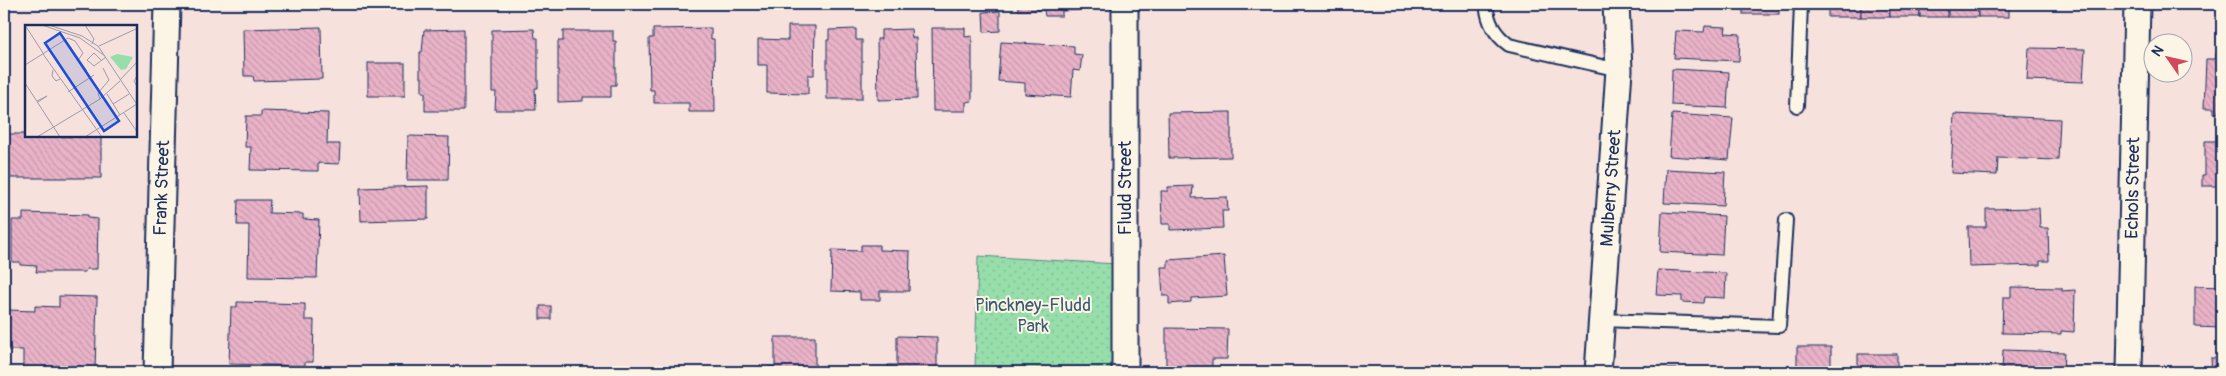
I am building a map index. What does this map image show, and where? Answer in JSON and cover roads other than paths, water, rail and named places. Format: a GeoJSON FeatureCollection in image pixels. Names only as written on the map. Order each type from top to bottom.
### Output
{"type":"FeatureCollection","features":[{"type":"Feature","properties":{"kind":"street","name":"Frank Street"},"geometry":{"type":"LineString","coordinates":[[157,372],[167,4]]}},
{"type":"Feature","properties":{"kind":"street","name":"Fludd Street"},"geometry":{"type":"LineString","coordinates":[[1125,4],[1125,372]]}},
{"type":"Feature","properties":{"kind":"street","name":"Mulberry Street"},"geometry":{"type":"LineString","coordinates":[[1598,372],[1619,70],[1616,4]]}},
{"type":"Feature","properties":{"kind":"street","name":"Echols Street"},"geometry":{"type":"LineString","coordinates":[[2129,372],[2137,4]]}},
{"type":"Feature","properties":{"kind":"lane"},"geometry":{"type":"LineString","coordinates":[[1486,4],[1488,20],[1498,36],[1508,45],[1619,70]]}},
{"type":"Feature","properties":{"kind":"lane"},"geometry":{"type":"LineString","coordinates":[[1797,106],[1801,4]]}},
{"type":"Feature","properties":{"kind":"lane"},"geometry":{"type":"LineString","coordinates":[[1601,320],[1779,326],[1786,220]]}},
{"type":"Feature","properties":{"kind":"park label","name":"Pinckney-Fludd Park"},"geometry":{"type":"Point","coordinates":[1033,315]}}]}
